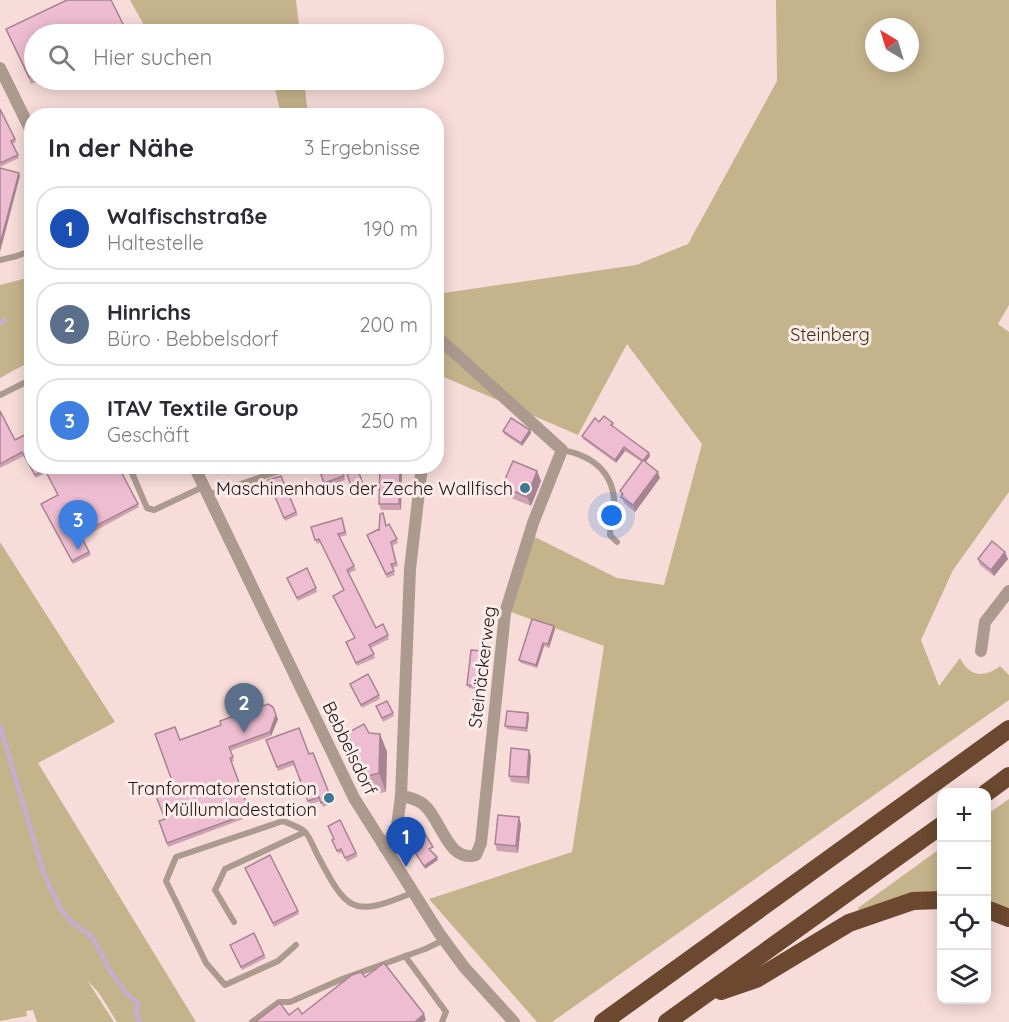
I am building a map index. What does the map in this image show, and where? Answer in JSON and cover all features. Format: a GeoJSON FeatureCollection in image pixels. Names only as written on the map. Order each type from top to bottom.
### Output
{"type":"FeatureCollection","features":[{"type":"Feature","properties":{"kind":"highway"},"geometry":{"type":"LineString","coordinates":[[603,1022],[1009,729]]}},
{"type":"Feature","properties":{"kind":"highway"},"geometry":{"type":"LineString","coordinates":[[991,790],[1009,776]]}},
{"type":"Feature","properties":{"kind":"highway"},"geometry":{"type":"LineString","coordinates":[[667,1022],[937,829]]}},
{"type":"Feature","properties":{"kind":"highway"},"geometry":{"type":"LineString","coordinates":[[702,997],[756,979],[849,922],[913,901],[937,900]]}},
{"type":"Feature","properties":{"kind":"highway"},"geometry":{"type":"LineString","coordinates":[[991,911],[1009,918]]}},
{"type":"Feature","properties":{"kind":"street"},"geometry":{"type":"LineString","coordinates":[[0,68],[24,117]]}},
{"type":"Feature","properties":{"kind":"street"},"geometry":{"type":"LineString","coordinates":[[444,343],[562,450]]}},
{"type":"Feature","properties":{"kind":"street","name":"Steinäckerweg"},"geometry":{"type":"LineString","coordinates":[[402,796],[420,801],[432,813],[448,842],[460,855],[469,857],[476,855],[481,843],[505,613],[533,523],[562,450]]}},
{"type":"Feature","properties":{"kind":"street","name":"Bebbelsdorf"},"geometry":{"type":"LineString","coordinates":[[198,474],[354,798],[412,893],[444,940],[471,975],[513,1021]]}},
{"type":"Feature","properties":{"kind":"street"},"geometry":{"type":"LineString","coordinates":[[385,848],[397,826],[402,796],[410,569],[421,474]]}},
{"type":"Feature","properties":{"kind":"street"},"geometry":{"type":"LineString","coordinates":[[981,651],[985,622],[1009,591]]}},
{"type":"Feature","properties":{"kind":"lane"},"geometry":{"type":"LineString","coordinates":[[0,260],[24,253]]}},
{"type":"Feature","properties":{"kind":"lane"},"geometry":{"type":"LineString","coordinates":[[0,394],[24,383]]}},
{"type":"Feature","properties":{"kind":"lane"},"geometry":{"type":"LineString","coordinates":[[562,450],[586,456],[608,477],[614,502],[610,535],[617,543]]}},
{"type":"Feature","properties":{"kind":"lane"},"geometry":{"type":"LineString","coordinates":[[132,474],[147,508],[150,510],[266,474]]}},
{"type":"Feature","properties":{"kind":"lane"},"geometry":{"type":"LineString","coordinates":[[296,945],[278,961],[225,985],[206,963],[166,881],[176,857],[283,820],[305,832],[336,890],[346,900],[355,905],[376,907],[412,893]]}},
{"type":"Feature","properties":{"kind":"lane"},"geometry":{"type":"LineString","coordinates":[[234,922],[215,890],[225,869],[305,832]]}},
{"type":"Feature","properties":{"kind":"lane"},"geometry":{"type":"LineString","coordinates":[[252,1022],[279,1002],[290,1002],[342,979],[444,940]]}},
{"type":"Feature","properties":{"kind":"lane"},"geometry":{"type":"LineString","coordinates":[[405,956],[446,1012],[442,1022]]}},
{"type":"Feature","properties":{"kind":"green space"},"geometry":{"type":"Polygon","coordinates":[[[130,0],[296,0],[299,24],[143,24],[130,0]]]}},
{"type":"Feature","properties":{"kind":"green space","name":"Steinberg"},"geometry":{"type":"Polygon","coordinates":[[[776,0],[1009,0],[1009,305],[998,324],[1009,332],[1009,492],[953,570],[921,640],[939,686],[960,658],[968,669],[977,674],[988,673],[1000,666],[1009,675],[1009,700],[552,1022],[537,1022],[429,899],[572,852],[604,646],[511,612],[533,536],[617,578],[664,585],[702,444],[627,344],[578,435],[444,377],[444,293],[636,265],[688,244],[777,81],[776,0]]]}},
{"type":"Feature","properties":{"kind":"green space"},"geometry":{"type":"Polygon","coordinates":[[[275,90],[305,90],[307,108],[279,108],[275,90]]]}},
{"type":"Feature","properties":{"kind":"green space"},"geometry":{"type":"Polygon","coordinates":[[[24,279],[24,365],[0,378],[0,285],[24,279]]]}},
{"type":"Feature","properties":{"kind":"green space"},"geometry":{"type":"Polygon","coordinates":[[[0,542],[115,722],[38,763],[196,1022],[117,1022],[99,993],[87,980],[114,1022],[37,1022],[33,1010],[26,1011],[27,1016],[0,1021],[0,542]]]}},
{"type":"Feature","properties":{"kind":"green space"},"geometry":{"type":"Polygon","coordinates":[[[1009,799],[1009,912],[991,905],[991,812],[1009,799]]]}},
{"type":"Feature","properties":{"kind":"green space"},"geometry":{"type":"Polygon","coordinates":[[[937,851],[937,897],[860,912],[858,908],[937,851]]]}},
{"type":"Feature","properties":{"kind":"building"},"geometry":{"type":"Polygon","coordinates":[[[67,0],[111,0],[123,24],[24,24],[24,67],[6,29],[67,0]]]}},
{"type":"Feature","properties":{"kind":"building"},"geometry":{"type":"Polygon","coordinates":[[[0,109],[15,139],[11,141],[18,155],[0,163],[0,109]]]}},
{"type":"Feature","properties":{"kind":"building"},"geometry":{"type":"Polygon","coordinates":[[[0,168],[19,173],[0,244],[0,168]]]}},
{"type":"Feature","properties":{"kind":"building"},"geometry":{"type":"Polygon","coordinates":[[[0,411],[15,440],[24,435],[24,456],[22,452],[0,464],[0,411]]]}},
{"type":"Feature","properties":{"kind":"building"},"geometry":{"type":"Polygon","coordinates":[[[604,416],[613,423],[611,425],[649,453],[643,461],[624,447],[615,460],[582,436],[595,418],[599,422],[604,416]]]}},
{"type":"Feature","properties":{"kind":"building"},"geometry":{"type":"Polygon","coordinates":[[[511,418],[530,430],[521,443],[503,431],[511,418]]]}},
{"type":"Feature","properties":{"kind":"building"},"geometry":{"type":"Polygon","coordinates":[[[643,460],[658,472],[633,505],[621,497],[623,494],[620,491],[643,460]]]}},
{"type":"Feature","properties":{"kind":"building"},"geometry":{"type":"Polygon","coordinates":[[[513,461],[537,471],[527,497],[502,486],[513,461]]]}},
{"type":"Feature","properties":{"kind":"building"},"geometry":{"type":"Polygon","coordinates":[[[47,474],[122,474],[138,504],[80,534],[89,552],[72,561],[41,504],[58,495],[47,474]]]}},
{"type":"Feature","properties":{"kind":"building"},"geometry":{"type":"Polygon","coordinates":[[[321,474],[343,474],[344,476],[324,483],[321,474]]]}},
{"type":"Feature","properties":{"kind":"building"},"geometry":{"type":"Polygon","coordinates":[[[347,474],[359,474],[364,487],[353,492],[347,474]]]}},
{"type":"Feature","properties":{"kind":"building"},"geometry":{"type":"Polygon","coordinates":[[[380,474],[400,474],[399,504],[379,504],[380,474]]]}},
{"type":"Feature","properties":{"kind":"building"},"geometry":{"type":"Polygon","coordinates":[[[281,476],[296,512],[284,518],[268,480],[281,476]]]}},
{"type":"Feature","properties":{"kind":"building"},"geometry":{"type":"Polygon","coordinates":[[[383,513],[386,526],[389,524],[397,539],[391,542],[396,563],[391,564],[394,571],[386,574],[367,535],[379,529],[379,531],[380,514],[383,513]]]}},
{"type":"Feature","properties":{"kind":"building"},"geometry":{"type":"Polygon","coordinates":[[[342,518],[345,532],[338,534],[354,566],[347,570],[376,628],[383,624],[388,635],[369,645],[374,654],[356,663],[346,642],[355,638],[333,596],[344,590],[319,539],[315,540],[311,527],[342,518]]]}},
{"type":"Feature","properties":{"kind":"building"},"geometry":{"type":"Polygon","coordinates":[[[992,541],[1005,552],[991,570],[978,559],[992,541]]]}},
{"type":"Feature","properties":{"kind":"building"},"geometry":{"type":"Polygon","coordinates":[[[307,568],[316,588],[297,598],[287,578],[307,568]]]}},
{"type":"Feature","properties":{"kind":"building"},"geometry":{"type":"Polygon","coordinates":[[[532,619],[554,626],[548,644],[543,643],[536,665],[519,660],[532,619]]]}},
{"type":"Feature","properties":{"kind":"building"},"geometry":{"type":"Polygon","coordinates":[[[471,650],[482,651],[478,686],[467,685],[471,650]]]}},
{"type":"Feature","properties":{"kind":"building"},"geometry":{"type":"Polygon","coordinates":[[[368,674],[379,695],[361,705],[350,684],[368,674]]]}},
{"type":"Feature","properties":{"kind":"building"},"geometry":{"type":"Polygon","coordinates":[[[387,701],[393,713],[382,718],[376,706],[387,701]]]}},
{"type":"Feature","properties":{"kind":"building"},"geometry":{"type":"Polygon","coordinates":[[[268,704],[273,707],[276,715],[270,732],[229,747],[233,757],[230,758],[250,813],[167,843],[159,821],[165,819],[156,796],[175,789],[155,734],[175,727],[180,740],[221,725],[220,721],[268,704]]]}},
{"type":"Feature","properties":{"kind":"building"},"geometry":{"type":"Polygon","coordinates":[[[507,711],[528,713],[526,728],[505,726],[507,711]]]}},
{"type":"Feature","properties":{"kind":"building"},"geometry":{"type":"Polygon","coordinates":[[[364,724],[369,733],[380,734],[379,773],[368,776],[347,733],[364,724]]]}},
{"type":"Feature","properties":{"kind":"building"},"geometry":{"type":"Polygon","coordinates":[[[299,728],[309,754],[313,753],[331,798],[321,803],[319,797],[308,801],[293,761],[277,767],[266,740],[299,728]]]}},
{"type":"Feature","properties":{"kind":"building"},"geometry":{"type":"Polygon","coordinates":[[[511,748],[529,750],[527,777],[509,776],[511,748]]]}},
{"type":"Feature","properties":{"kind":"building"},"geometry":{"type":"Polygon","coordinates":[[[498,815],[519,817],[516,846],[495,844],[498,815]]]}},
{"type":"Feature","properties":{"kind":"building"},"geometry":{"type":"Polygon","coordinates":[[[340,820],[356,853],[345,858],[341,849],[337,851],[328,826],[340,820]]]}},
{"type":"Feature","properties":{"kind":"building"},"geometry":{"type":"Polygon","coordinates":[[[425,834],[433,847],[429,849],[437,857],[424,866],[410,845],[425,834]]]}},
{"type":"Feature","properties":{"kind":"building"},"geometry":{"type":"Polygon","coordinates":[[[270,855],[298,911],[273,923],[245,868],[270,855]]]}},
{"type":"Feature","properties":{"kind":"building"},"geometry":{"type":"Polygon","coordinates":[[[254,933],[264,955],[241,967],[230,945],[254,933]]]}},
{"type":"Feature","properties":{"kind":"building"},"geometry":{"type":"Polygon","coordinates":[[[384,963],[424,1014],[415,1022],[255,1022],[280,1003],[289,1015],[298,1008],[302,1014],[352,975],[361,972],[365,977],[384,963]]]}},
{"type":"Feature","properties":{"kind":"waterway"},"geometry":{"type":"LineString","coordinates":[[0,323],[5,320]]}},
{"type":"Feature","properties":{"kind":"waterway"},"geometry":{"type":"LineString","coordinates":[[0,726],[44,874],[61,910],[93,938],[109,969],[126,993],[138,1003],[136,1014],[140,1022]]}},
{"type":"Feature","properties":{"kind":"place","name":"Maschinenhaus der Zeche Wallfisch"},"geometry":{"type":"Point","coordinates":[525,488]}},
{"type":"Feature","properties":{"kind":"place","name":"ITAV Textile Group"},"geometry":{"type":"Point","coordinates":[78,550]}},
{"type":"Feature","properties":{"kind":"place","name":"Hinrichs"},"geometry":{"type":"Point","coordinates":[244,733]}},
{"type":"Feature","properties":{"kind":"place","name":"Tranformatorenstation Müllumladestation"},"geometry":{"type":"Point","coordinates":[329,798]}},
{"type":"Feature","properties":{"kind":"place","name":"Walfischstraße"},"geometry":{"type":"Point","coordinates":[406,867]}}]}
